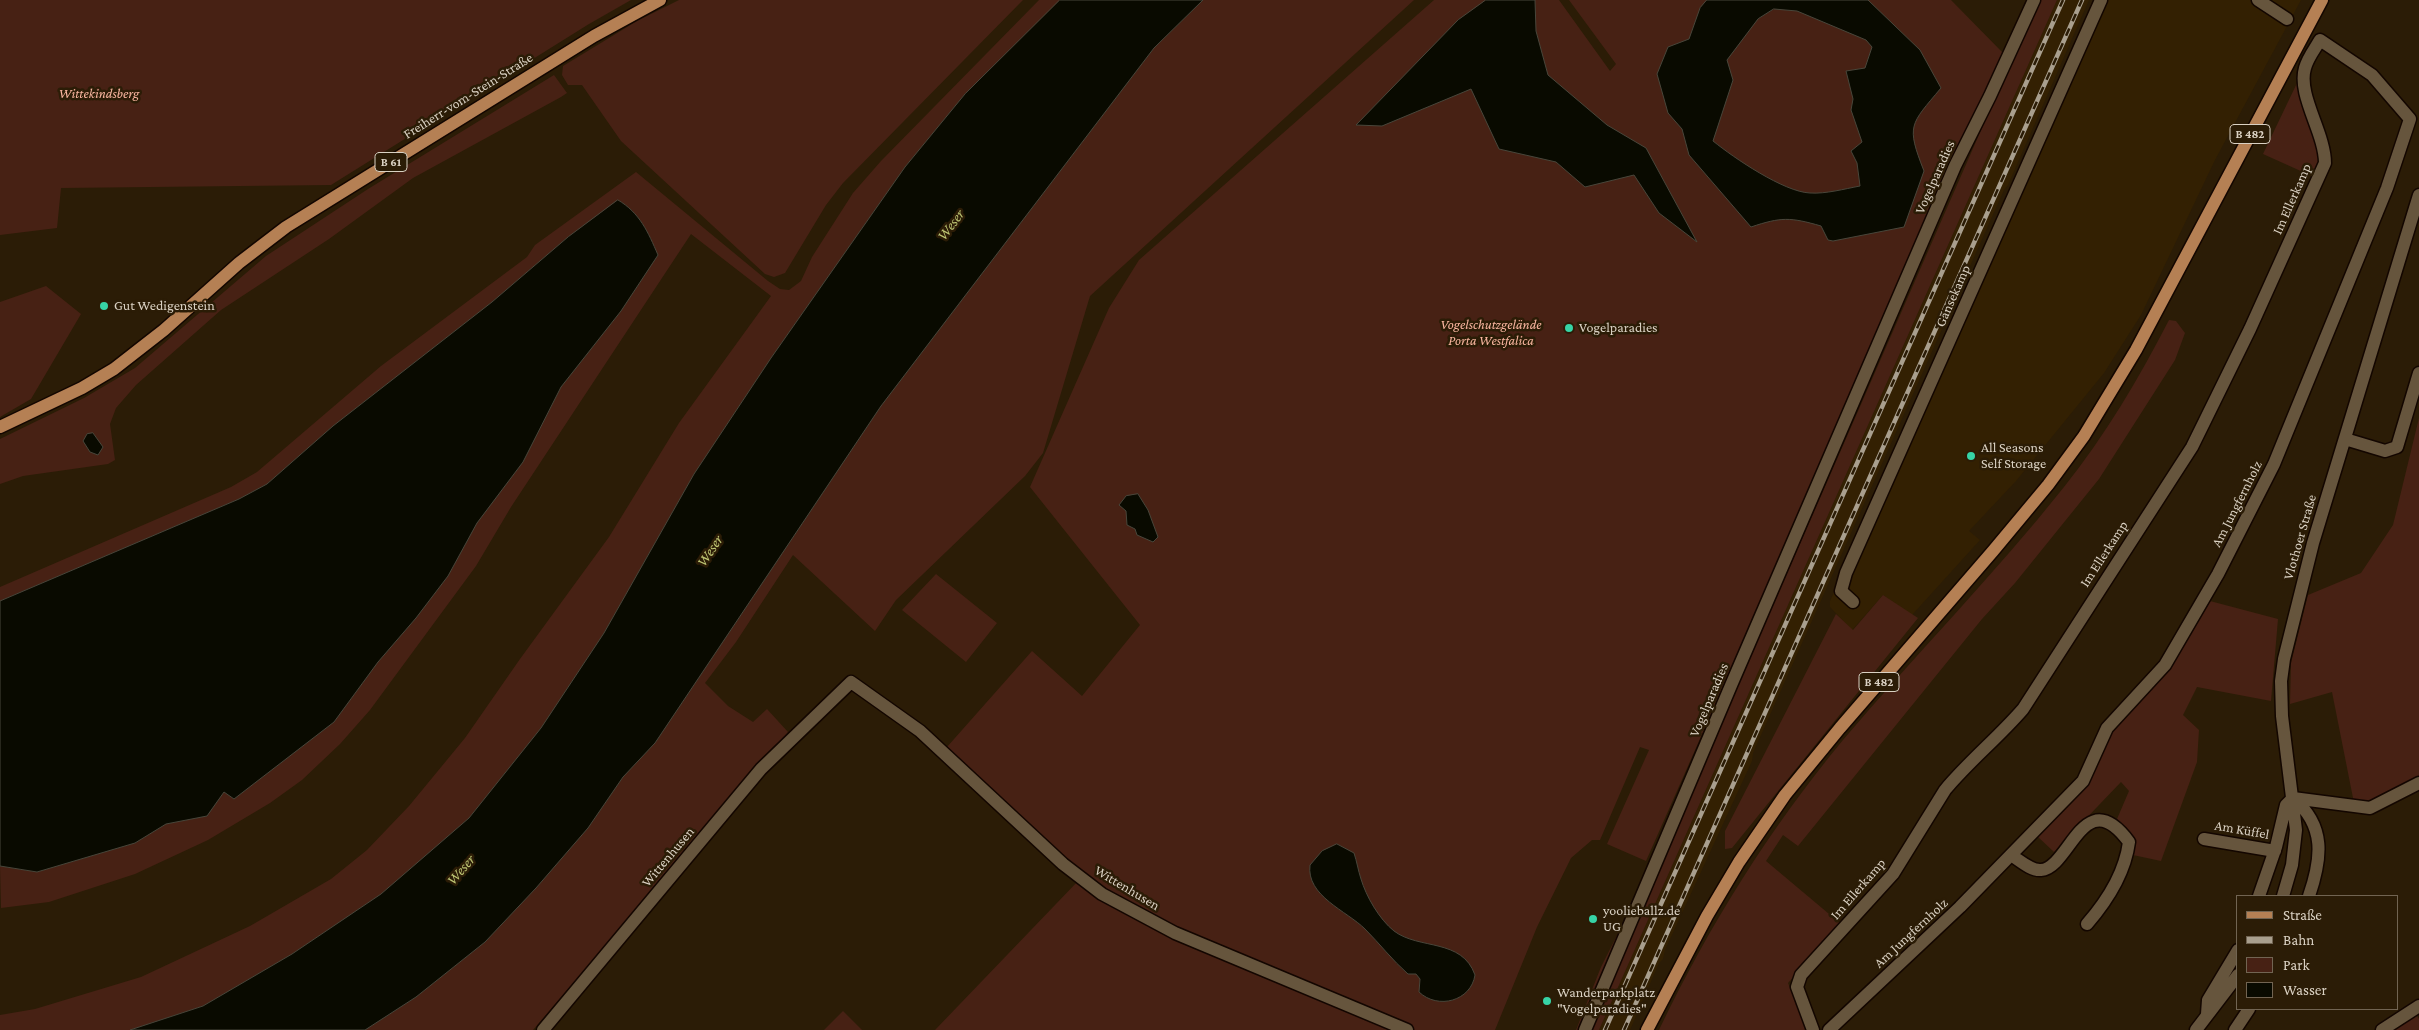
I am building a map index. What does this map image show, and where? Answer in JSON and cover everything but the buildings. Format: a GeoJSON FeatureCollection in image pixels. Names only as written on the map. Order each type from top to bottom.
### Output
{"type":"FeatureCollection","features":[{"type":"Feature","properties":{"kind":"main road","name":"Freiherr-vom-Stein-Straße"},"geometry":{"type":"LineString","coordinates":[[0,427],[99,378],[140,350],[239,263],[286,227],[586,40],[660,0]]}},
{"type":"Feature","properties":{"kind":"main road","name":"B 482"},"geometry":{"type":"LineString","coordinates":[[1647,1030],[1707,916],[1739,862],[1785,796],[1840,728],[1999,544],[2048,485],[2084,436],[2136,350],[2322,0]]}},
{"type":"Feature","properties":{"kind":"street","name":"Vogelparadies"},"geometry":{"type":"LineString","coordinates":[[1585,1030],[1955,166],[1990,96],[2034,0]]}},
{"type":"Feature","properties":{"kind":"street","name":"Gänsekamp"},"geometry":{"type":"LineString","coordinates":[[1853,602],[1841,590],[1846,573],[2101,0]]}},
{"type":"Feature","properties":{"kind":"street"},"geometry":{"type":"LineString","coordinates":[[2258,0],[2287,19]]}},
{"type":"Feature","properties":{"kind":"street","name":"Am Jungfernholz"},"geometry":{"type":"LineString","coordinates":[[1828,1030],[1960,907],[2083,781],[2107,728],[2165,664],[2218,574],[2274,464],[2415,119],[2372,75],[2320,40]]}},
{"type":"Feature","properties":{"kind":"street","name":"Im Ellerkamp"},"geometry":{"type":"LineString","coordinates":[[1813,1030],[1797,987],[1801,974],[1893,874],[1945,790],[1970,762],[1998,738],[2023,710],[2192,447],[2250,329],[2325,162],[2304,83],[2304,70],[2308,59],[2320,40]]}},
{"type":"Feature","properties":{"kind":"street","name":"Vlothoer Straße"},"geometry":{"type":"LineString","coordinates":[[2283,895],[2292,865],[2296,830],[2282,716],[2281,681],[2284,659],[2313,543],[2419,195]]}},
{"type":"Feature","properties":{"kind":"street"},"geometry":{"type":"LineString","coordinates":[[2345,439],[2384,451],[2397,447],[2419,373]]}},
{"type":"Feature","properties":{"kind":"street","name":"Wittenhusen"},"geometry":{"type":"LineString","coordinates":[[543,1030],[761,769],[851,682],[920,731],[1064,864],[1102,894],[1175,933],[1408,1030]]}},
{"type":"Feature","properties":{"kind":"street"},"geometry":{"type":"LineString","coordinates":[[2293,798],[2370,808],[2419,782]]}},
{"type":"Feature","properties":{"kind":"street"},"geometry":{"type":"LineString","coordinates":[[2293,798],[2307,809],[2318,836],[2317,871],[2309,895]]}},
{"type":"Feature","properties":{"kind":"street","name":"Am Küffel"},"geometry":{"type":"LineString","coordinates":[[2259,895],[2275,851],[2286,805],[2293,798]]}},
{"type":"Feature","properties":{"kind":"street"},"geometry":{"type":"LineString","coordinates":[[2011,855],[2035,870],[2044,870],[2052,866],[2081,830],[2091,823],[2106,822],[2120,830],[2129,842],[2127,854],[2110,893],[2087,924]]}},
{"type":"Feature","properties":{"kind":"street","name":"Am Küffel"},"geometry":{"type":"LineString","coordinates":[[2204,839],[2275,851]]}},
{"type":"Feature","properties":{"kind":"street"},"geometry":{"type":"LineString","coordinates":[[2207,1014],[2208,1000],[2236,953]]}},
{"type":"Feature","properties":{"kind":"street"},"geometry":{"type":"LineString","coordinates":[[2196,1030],[2236,978]]}},
{"type":"Feature","properties":{"kind":"street"},"geometry":{"type":"LineString","coordinates":[[2382,1030],[2419,1006]]}},
{"type":"Feature","properties":{"kind":"street"},"geometry":{"type":"LineString","coordinates":[[2235,1030],[2249,1010]]}},
{"type":"Feature","properties":{"kind":"shaded area"},"geometry":{"type":"Polygon","coordinates":[[[2057,0],[2089,0],[1753,753],[1752,761],[1630,1030],[1599,1030],[2057,0]]]}},
{"type":"Feature","properties":{"kind":"shaded area"},"geometry":{"type":"Polygon","coordinates":[[[2098,0],[2301,0],[2215,160],[2141,315],[2104,373],[2016,481],[1969,531],[1980,540],[1912,615],[1883,595],[1852,630],[1830,607],[1830,601],[2098,0]]]}},
{"type":"Feature","properties":{"kind":"green space","name":"Wittekindsberg"},"geometry":{"type":"Polygon","coordinates":[[[0,0],[631,0],[589,24],[331,185],[61,188],[57,228],[0,235],[0,0]]]}},
{"type":"Feature","properties":{"kind":"green space"},"geometry":{"type":"Polygon","coordinates":[[[679,0],[1023,0],[843,183],[826,205],[785,273],[774,277],[765,274],[621,141],[582,85],[568,85],[562,75],[563,66],[637,21],[679,0]]]}},
{"type":"Feature","properties":{"kind":"green space"},"geometry":{"type":"Polygon","coordinates":[[[1039,0],[1060,0],[965,94],[905,167],[771,358],[694,474],[604,633],[541,728],[469,818],[381,895],[292,954],[203,1006],[130,1030],[0,1030],[0,1015],[35,1009],[141,977],[250,926],[331,879],[367,850],[409,806],[465,738],[609,537],[679,423],[771,296],[691,234],[511,507],[476,566],[370,710],[340,744],[302,780],[270,803],[208,840],[135,874],[49,902],[1,908],[0,866],[37,872],[135,843],[166,824],[206,816],[224,792],[234,799],[334,722],[378,662],[416,618],[448,576],[476,523],[523,462],[561,387],[621,311],[658,255],[647,231],[638,217],[618,201],[568,237],[492,302],[333,426],[267,484],[239,499],[0,601],[0,587],[231,487],[257,472],[381,366],[527,257],[535,245],[636,172],[768,281],[780,289],[789,290],[801,281],[812,257],[853,193],[881,161],[1039,0]]]}},
{"type":"Feature","properties":{"kind":"green space"},"geometry":{"type":"Polygon","coordinates":[[[1203,0],[1414,0],[1090,296],[1043,453],[1025,476],[896,600],[875,631],[793,555],[736,642],[705,683],[728,706],[753,722],[767,709],[788,732],[533,1030],[365,1030],[416,997],[485,942],[536,888],[588,828],[623,777],[655,743],[881,406],[1154,48],[1203,0]]]}},
{"type":"Feature","properties":{"kind":"green space","name":"Vogelschutzgelände Porta Westfalica"},"geometry":{"type":"Polygon","coordinates":[[[1434,0],[1559,0],[1610,71],[1616,64],[1569,0],[1951,0],[2003,53],[1646,861],[1607,844],[1649,750],[1640,747],[1600,840],[1592,840],[1571,858],[1537,927],[1495,1030],[935,1030],[1079,880],[939,756],[1032,651],[1082,696],[1140,625],[1030,487],[1109,308],[1139,260],[1434,0]]]}},
{"type":"Feature","properties":{"kind":"green space"},"geometry":{"type":"Polygon","coordinates":[[[2038,0],[2057,0],[1599,1030],[1576,1030],[1601,967],[1704,763],[2038,0]]]}},
{"type":"Feature","properties":{"kind":"green space"},"geometry":{"type":"Polygon","coordinates":[[[554,75],[567,93],[413,178],[329,239],[221,310],[136,385],[116,408],[110,424],[115,460],[108,464],[23,476],[0,484],[0,439],[84,398],[135,368],[266,256],[368,189],[554,75]]]}},
{"type":"Feature","properties":{"kind":"green space"},"geometry":{"type":"Polygon","coordinates":[[[2298,81],[2320,159],[2314,177],[2263,154],[2298,81]]]}},
{"type":"Feature","properties":{"kind":"green space"},"geometry":{"type":"Polygon","coordinates":[[[46,286],[81,314],[31,399],[0,417],[0,302],[46,286]]]}},
{"type":"Feature","properties":{"kind":"green space"},"geometry":{"type":"Polygon","coordinates":[[[2169,320],[2176,321],[2185,333],[2175,360],[2099,479],[2015,583],[1982,619],[1798,846],[1783,835],[1766,861],[1841,924],[1788,983],[1808,1030],[1659,1030],[1678,991],[1720,916],[1742,879],[1790,809],[1843,740],[2010,552],[2079,468],[2121,406],[2169,320]]]}},
{"type":"Feature","properties":{"kind":"green space"},"geometry":{"type":"Polygon","coordinates":[[[2419,418],[2419,777],[2373,802],[2354,803],[2332,692],[2290,704],[2291,663],[2308,595],[2361,573],[2393,525],[2419,418]]]}},
{"type":"Feature","properties":{"kind":"green space"},"geometry":{"type":"Polygon","coordinates":[[[936,574],[997,623],[966,662],[902,610],[936,574]]]}},
{"type":"Feature","properties":{"kind":"green space"},"geometry":{"type":"Polygon","coordinates":[[[1883,595],[1918,618],[1732,848],[1725,849],[1725,831],[1836,614],[1853,630],[1883,595]]]}},
{"type":"Feature","properties":{"kind":"green space"},"geometry":{"type":"Polygon","coordinates":[[[2210,601],[2278,619],[2271,701],[2197,687],[2183,715],[2199,730],[2197,762],[2161,861],[2133,855],[2132,837],[2117,819],[2129,791],[2121,782],[2054,852],[2037,836],[2087,783],[2112,728],[2210,601]]]}},
{"type":"Feature","properties":{"kind":"green space"},"geometry":{"type":"Polygon","coordinates":[[[843,1011],[862,1030],[824,1030],[843,1011]]]}},
{"type":"Feature","properties":{"kind":"green space"},"geometry":{"type":"Polygon","coordinates":[[[2416,1014],[2419,1019],[2419,1030],[2393,1030],[2416,1014]]]}},
{"type":"Feature","properties":{"kind":"water","name":"Weser"},"geometry":{"type":"Polygon","coordinates":[[[1060,0],[1203,0],[1154,48],[881,406],[655,743],[623,777],[588,828],[536,888],[485,942],[416,997],[365,1030],[130,1030],[203,1006],[292,954],[381,894],[469,818],[541,728],[604,633],[694,474],[771,358],[905,167],[965,94],[1060,0]]]}},
{"type":"Feature","properties":{"kind":"water"},"geometry":{"type":"Polygon","coordinates":[[[1486,0],[1535,0],[1536,31],[1548,75],[1607,125],[1646,148],[1697,242],[1659,213],[1634,175],[1585,187],[1556,162],[1499,149],[1471,89],[1382,126],[1356,125],[1458,20],[1486,0]]]}},
{"type":"Feature","properties":{"kind":"water"},"geometry":{"type":"Polygon","coordinates":[[[1707,0],[1868,0],[1920,50],[1941,88],[1917,118],[1914,126],[1915,144],[1924,171],[1904,227],[1833,241],[1828,240],[1821,226],[1801,221],[1786,219],[1770,221],[1751,227],[1689,155],[1682,129],[1668,113],[1657,74],[1668,47],[1689,39],[1700,8],[1707,0]],[[1774,9],[1758,19],[1727,60],[1733,80],[1713,141],[1773,181],[1799,191],[1822,193],[1860,186],[1857,163],[1851,151],[1862,142],[1851,110],[1853,99],[1846,71],[1865,68],[1872,47],[1866,40],[1797,11],[1774,9]]]}},
{"type":"Feature","properties":{"kind":"water"},"geometry":{"type":"Polygon","coordinates":[[[618,200],[638,217],[658,255],[621,311],[561,387],[523,462],[477,523],[448,576],[416,618],[378,662],[334,722],[234,799],[224,792],[207,816],[166,824],[135,843],[37,872],[0,866],[0,601],[239,499],[267,484],[333,426],[492,302],[568,237],[618,200]]]}},
{"type":"Feature","properties":{"kind":"water"},"geometry":{"type":"Polygon","coordinates":[[[93,433],[103,447],[98,455],[90,452],[83,441],[87,434],[93,433]]]}},
{"type":"Feature","properties":{"kind":"water"},"geometry":{"type":"Polygon","coordinates":[[[1138,494],[1148,510],[1158,537],[1153,542],[1137,535],[1135,529],[1127,525],[1126,511],[1119,505],[1126,496],[1138,494]]]}},
{"type":"Feature","properties":{"kind":"water"},"geometry":{"type":"Polygon","coordinates":[[[1337,844],[1354,853],[1366,893],[1378,914],[1388,926],[1404,937],[1450,950],[1460,955],[1469,963],[1475,975],[1472,984],[1461,997],[1453,1000],[1435,1001],[1419,992],[1420,979],[1416,974],[1408,974],[1365,929],[1329,902],[1314,886],[1310,876],[1310,865],[1322,851],[1337,844]]]}},
{"type":"Feature","properties":{"kind":"railway"},"geometry":{"type":"LineString","coordinates":[[1605,1030],[2063,0]]}},
{"type":"Feature","properties":{"kind":"railway"},"geometry":{"type":"LineString","coordinates":[[1624,1030],[2082,0]]}},
{"type":"Feature","properties":{"kind":"place","name":"Gut Wedigenstein"},"geometry":{"type":"Point","coordinates":[104,306]}},
{"type":"Feature","properties":{"kind":"place","name":"Vogelparadies"},"geometry":{"type":"Point","coordinates":[1569,328]}},
{"type":"Feature","properties":{"kind":"place","name":"All Seasons Self Storage"},"geometry":{"type":"Point","coordinates":[1971,456]}},
{"type":"Feature","properties":{"kind":"place","name":"yoolieballz.de UG"},"geometry":{"type":"Point","coordinates":[1593,919]}},
{"type":"Feature","properties":{"kind":"place","name":"Wanderparkplatz \"Vogelparadies\""},"geometry":{"type":"Point","coordinates":[1547,1001]}}]}
